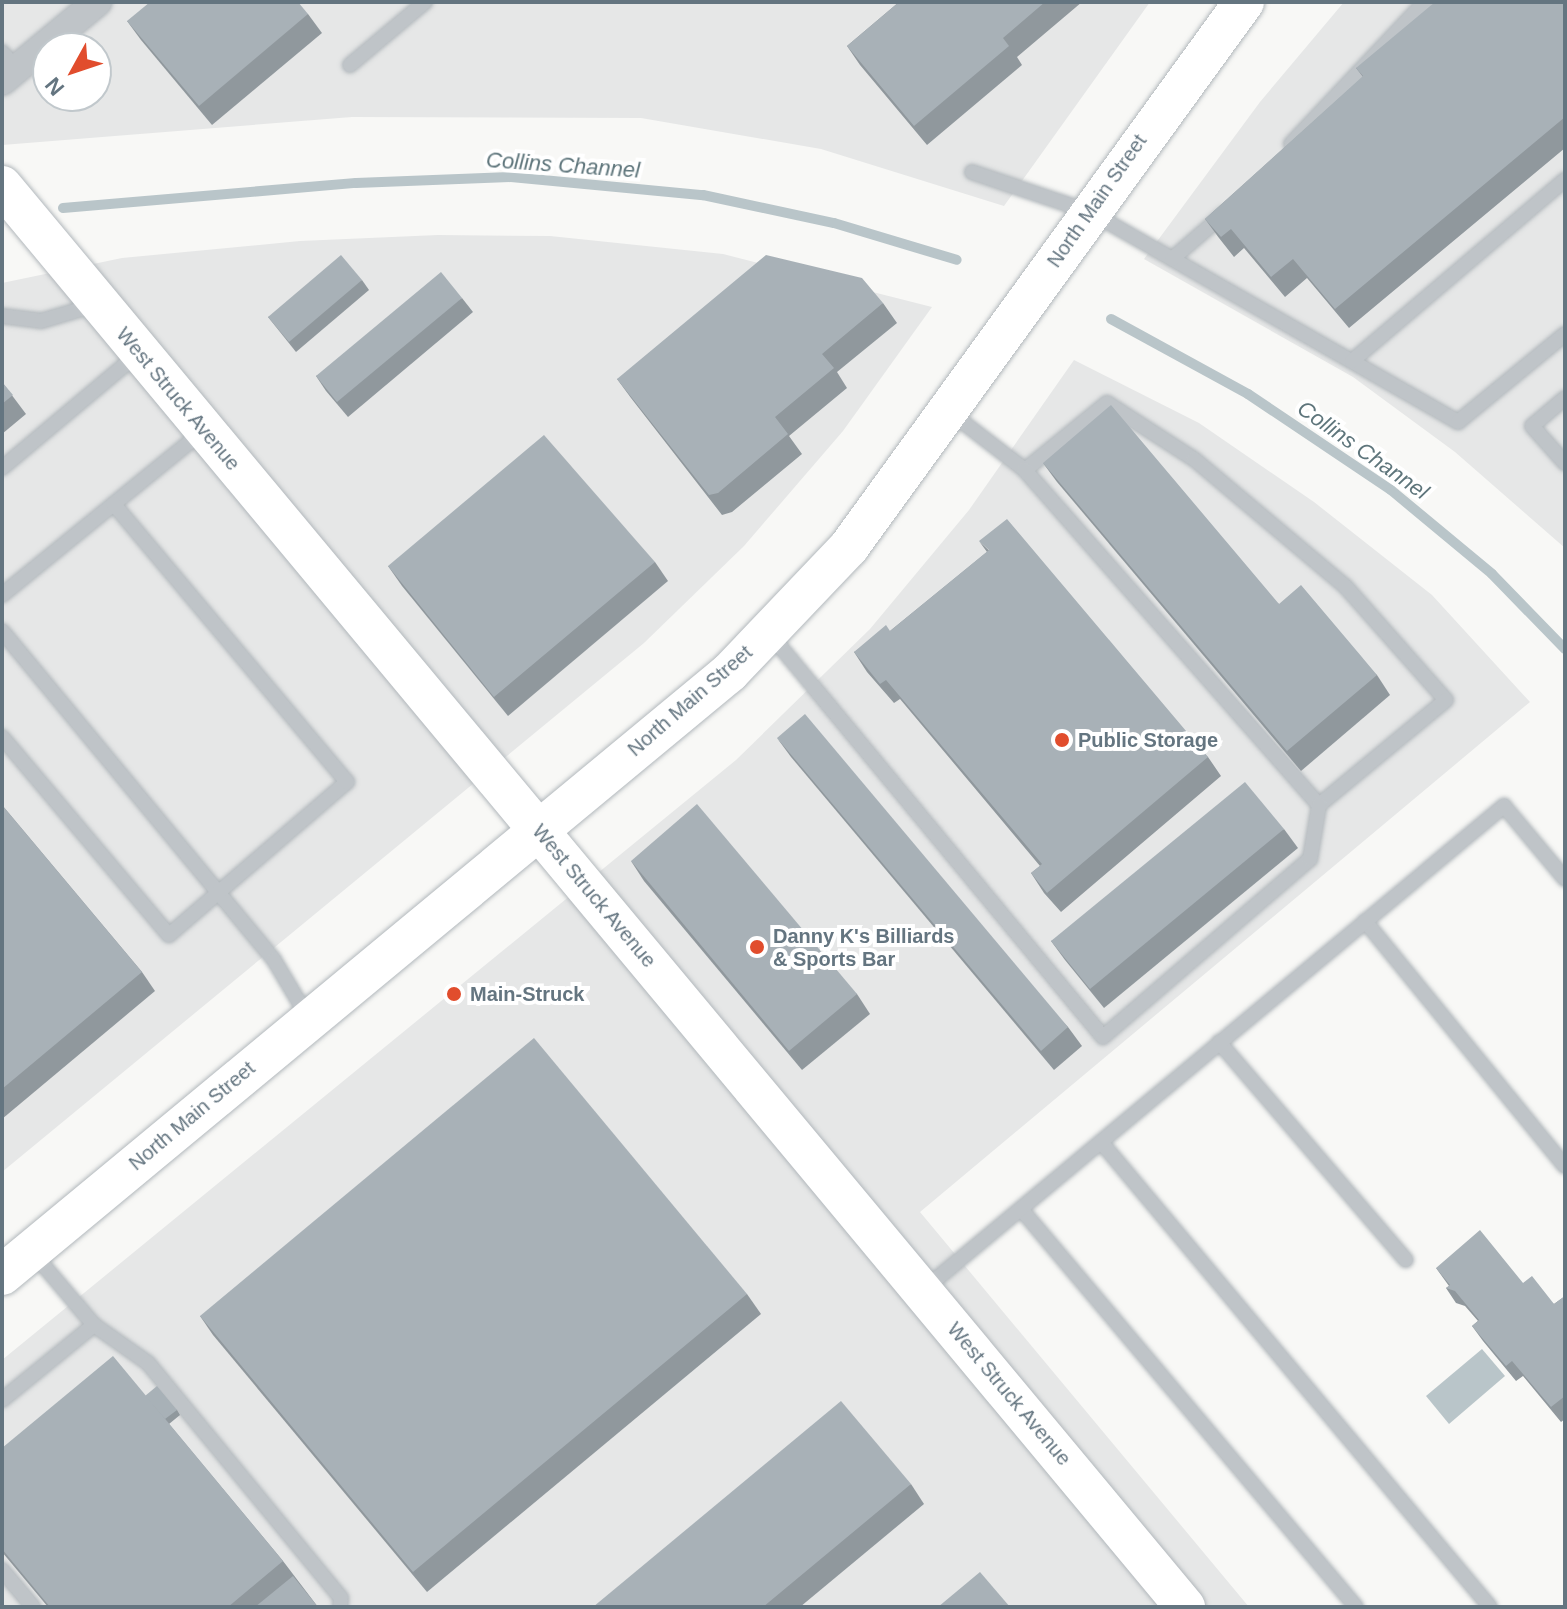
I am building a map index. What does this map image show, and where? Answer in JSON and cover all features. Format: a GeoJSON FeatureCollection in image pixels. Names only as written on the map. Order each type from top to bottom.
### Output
{"type":"FeatureCollection","features":[{"type":"Feature","properties":{"kind":"street"},"geometry":{"type":"LineString","coordinates":[[7,67],[97,2]]}},
{"type":"Feature","properties":{"kind":"street","name":"North Main Street"},"geometry":{"type":"LineString","coordinates":[[16,1262],[730,672],[849,547],[1244,2]]}},
{"type":"Feature","properties":{"kind":"street","name":"West Struck Avenue"},"geometry":{"type":"LineString","coordinates":[[2,186],[1185,1607]]}},
{"type":"Feature","properties":{"kind":"lane"},"geometry":{"type":"LineString","coordinates":[[350,65],[425,2]]}},
{"type":"Feature","properties":{"kind":"lane"},"geometry":{"type":"LineString","coordinates":[[1279,158],[1425,2]]}},
{"type":"Feature","properties":{"kind":"lane"},"geometry":{"type":"LineString","coordinates":[[972,172],[1090,212],[1458,422],[1565,334]]}},
{"type":"Feature","properties":{"kind":"lane"},"geometry":{"type":"LineString","coordinates":[[1352,361],[1565,180]]}},
{"type":"Feature","properties":{"kind":"lane"},"geometry":{"type":"LineString","coordinates":[[1172,259],[1240,200]]}},
{"type":"Feature","properties":{"kind":"lane"},"geometry":{"type":"LineString","coordinates":[[2,316],[41,321],[98,304]]}},
{"type":"Feature","properties":{"kind":"lane"},"geometry":{"type":"LineString","coordinates":[[2,468],[139,353]]}},
{"type":"Feature","properties":{"kind":"lane"},"geometry":{"type":"LineString","coordinates":[[1565,398],[1532,426],[1565,463]]}},
{"type":"Feature","properties":{"kind":"lane"},"geometry":{"type":"LineString","coordinates":[[768,632],[1103,1037],[1310,859],[1319,805],[1446,700],[1345,586],[1194,459],[1107,403],[1025,470]]}},
{"type":"Feature","properties":{"kind":"lane"},"geometry":{"type":"LineString","coordinates":[[948,410],[1025,470],[1319,805]]}},
{"type":"Feature","properties":{"kind":"lane"},"geometry":{"type":"LineString","coordinates":[[2,595],[204,430]]}},
{"type":"Feature","properties":{"kind":"lane"},"geometry":{"type":"LineString","coordinates":[[2,737],[169,935],[347,782],[114,504]]}},
{"type":"Feature","properties":{"kind":"lane"},"geometry":{"type":"LineString","coordinates":[[2,631],[274,960],[309,1019]]}},
{"type":"Feature","properties":{"kind":"lane"},"geometry":{"type":"LineString","coordinates":[[922,1291],[1504,806],[1565,879]]}},
{"type":"Feature","properties":{"kind":"lane"},"geometry":{"type":"LineString","coordinates":[[1365,921],[1565,1166]]}},
{"type":"Feature","properties":{"kind":"lane"},"geometry":{"type":"LineString","coordinates":[[1219,1042],[1406,1260]]}},
{"type":"Feature","properties":{"kind":"lane"},"geometry":{"type":"LineString","coordinates":[[1101,1142],[1490,1607]]}},
{"type":"Feature","properties":{"kind":"lane"},"geometry":{"type":"LineString","coordinates":[[1021,1209],[1356,1607]]}},
{"type":"Feature","properties":{"kind":"lane"},"geometry":{"type":"LineString","coordinates":[[16,1262],[94,1325],[148,1363],[341,1598],[340,1607]]}},
{"type":"Feature","properties":{"kind":"lane"},"geometry":{"type":"LineString","coordinates":[[2,1400],[94,1325]]}},
{"type":"Feature","properties":{"kind":"lane"},"geometry":{"type":"LineString","coordinates":[[2,1570],[33,1607]]}},
{"type":"Feature","properties":{"kind":"shaded area"},"geometry":{"type":"Polygon","coordinates":[[[2,2],[1150,2],[1004,206],[821,149],[641,118],[352,117],[2,145],[2,2]]]}},
{"type":"Feature","properties":{"kind":"shaded area"},"geometry":{"type":"Polygon","coordinates":[[[1344,2],[1565,2],[1565,548],[1455,452],[1353,377],[1144,259],[1260,102],[1344,2]]]}},
{"type":"Feature","properties":{"kind":"shaded area"},"geometry":{"type":"Polygon","coordinates":[[[438,235],[550,236],[723,254],[932,307],[843,431],[744,546],[644,643],[2,1172],[2,283],[122,258],[300,241],[438,235]]]}},
{"type":"Feature","properties":{"kind":"shaded area"},"geometry":{"type":"Polygon","coordinates":[[[1074,360],[1199,423],[1314,502],[1432,595],[1530,702],[920,1212],[1249,1607],[2,1607],[2,1360],[736,760],[870,629],[969,510],[1074,360]]]}},
{"type":"Feature","properties":{"kind":"shaded area"},"geometry":{"type":"Polygon","coordinates":[[[1482,1349],[1505,1376],[1449,1424],[1426,1396],[1482,1349]]]}},
{"type":"Feature","properties":{"kind":"building"},"geometry":{"type":"Polygon","coordinates":[[[150,2],[298,2],[308,14],[199,106],[127,21],[150,2]]]}},
{"type":"Feature","properties":{"kind":"building"},"geometry":{"type":"Polygon","coordinates":[[[899,2],[1045,2],[1003,38],[1009,46],[914,126],[847,46],[899,2]]]}},
{"type":"Feature","properties":{"kind":"building"},"geometry":{"type":"Polygon","coordinates":[[[1435,2],[1565,2],[1565,117],[1335,309],[1293,259],[1271,277],[1231,229],[1221,237],[1205,219],[1363,76],[1356,68],[1435,2]]]}},
{"type":"Feature","properties":{"kind":"building"},"geometry":{"type":"Polygon","coordinates":[[[341,255],[362,280],[289,342],[268,317],[341,255]]]}},
{"type":"Feature","properties":{"kind":"building"},"geometry":{"type":"Polygon","coordinates":[[[766,255],[862,278],[883,303],[822,354],[834,368],[775,417],[788,434],[718,493],[709,495],[617,379],[766,255]]]}},
{"type":"Feature","properties":{"kind":"building"},"geometry":{"type":"Polygon","coordinates":[[[441,272],[462,298],[337,402],[316,376],[441,272]]]}},
{"type":"Feature","properties":{"kind":"building"},"geometry":{"type":"Polygon","coordinates":[[[2,382],[13,395],[2,404],[2,382]]]}},
{"type":"Feature","properties":{"kind":"building"},"geometry":{"type":"Polygon","coordinates":[[[1111,405],[1279,604],[1301,585],[1377,675],[1287,751],[1043,463],[1111,405]]]}},
{"type":"Feature","properties":{"kind":"building"},"geometry":{"type":"Polygon","coordinates":[[[544,435],[655,562],[494,697],[388,566],[544,435]]]}},
{"type":"Feature","properties":{"kind":"building","name":"Public Storage"},"geometry":{"type":"Polygon","coordinates":[[[1007,519],[1208,757],[1047,893],[1031,873],[1042,864],[886,680],[880,684],[854,652],[886,625],[890,631],[989,550],[979,541],[1007,519]]]}},
{"type":"Feature","properties":{"kind":"building"},"geometry":{"type":"Polygon","coordinates":[[[805,714],[1068,1027],[1041,1051],[777,738],[805,714]]]}},
{"type":"Feature","properties":{"kind":"building"},"geometry":{"type":"Polygon","coordinates":[[[1245,782],[1284,829],[1090,989],[1051,941],[1245,782]]]}},
{"type":"Feature","properties":{"kind":"building","name":"Danny K's Billiards & Sports Bar"},"geometry":{"type":"Polygon","coordinates":[[[697,804],[857,994],[789,1051],[631,861],[697,804]]]}},
{"type":"Feature","properties":{"kind":"building"},"geometry":{"type":"Polygon","coordinates":[[[2,805],[142,972],[2,1089],[2,805]]]}},
{"type":"Feature","properties":{"kind":"building"},"geometry":{"type":"Polygon","coordinates":[[[534,1038],[747,1294],[413,1572],[200,1316],[534,1038]]]}},
{"type":"Feature","properties":{"kind":"building"},"geometry":{"type":"Polygon","coordinates":[[[1480,1230],[1523,1283],[1532,1276],[1554,1304],[1565,1296],[1565,1396],[1551,1407],[1512,1361],[1506,1366],[1472,1326],[1479,1320],[1455,1291],[1446,1288],[1450,1285],[1436,1268],[1480,1230]]]}},
{"type":"Feature","properties":{"kind":"building"},"geometry":{"type":"Polygon","coordinates":[[[113,1356],[283,1561],[228,1607],[50,1607],[2,1549],[2,1448],[113,1356]]]}},
{"type":"Feature","properties":{"kind":"building"},"geometry":{"type":"Polygon","coordinates":[[[157,1386],[177,1410],[165,1419],[145,1396],[157,1386]]]}},
{"type":"Feature","properties":{"kind":"building"},"geometry":{"type":"Polygon","coordinates":[[[841,1401],[911,1484],[763,1607],[593,1607],[841,1401]]]}},
{"type":"Feature","properties":{"kind":"building"},"geometry":{"type":"Polygon","coordinates":[[[980,1572],[1010,1607],[938,1607],[980,1572]]]}},
{"type":"Feature","properties":{"kind":"building"},"geometry":{"type":"Polygon","coordinates":[[[293,1576],[318,1607],[255,1607],[293,1576]]]}},
{"type":"Feature","properties":{"kind":"waterway","name":"Collins Channel"},"geometry":{"type":"LineString","coordinates":[[63,208],[356,183],[511,177],[703,195],[834,223],[957,260]]}},
{"type":"Feature","properties":{"kind":"waterway","name":"Collins Channel"},"geometry":{"type":"LineString","coordinates":[[1111,319],[1248,394],[1391,490],[1492,574],[1565,649]]}},
{"type":"Feature","properties":{"kind":"place","name":"Public Storage"},"geometry":{"type":"Point","coordinates":[1062,740]}},
{"type":"Feature","properties":{"kind":"place","name":"Danny K's Billiards & Sports Bar"},"geometry":{"type":"Point","coordinates":[757,947]}},
{"type":"Feature","properties":{"kind":"place","name":"Main-Struck"},"geometry":{"type":"Point","coordinates":[454,994]}}]}
